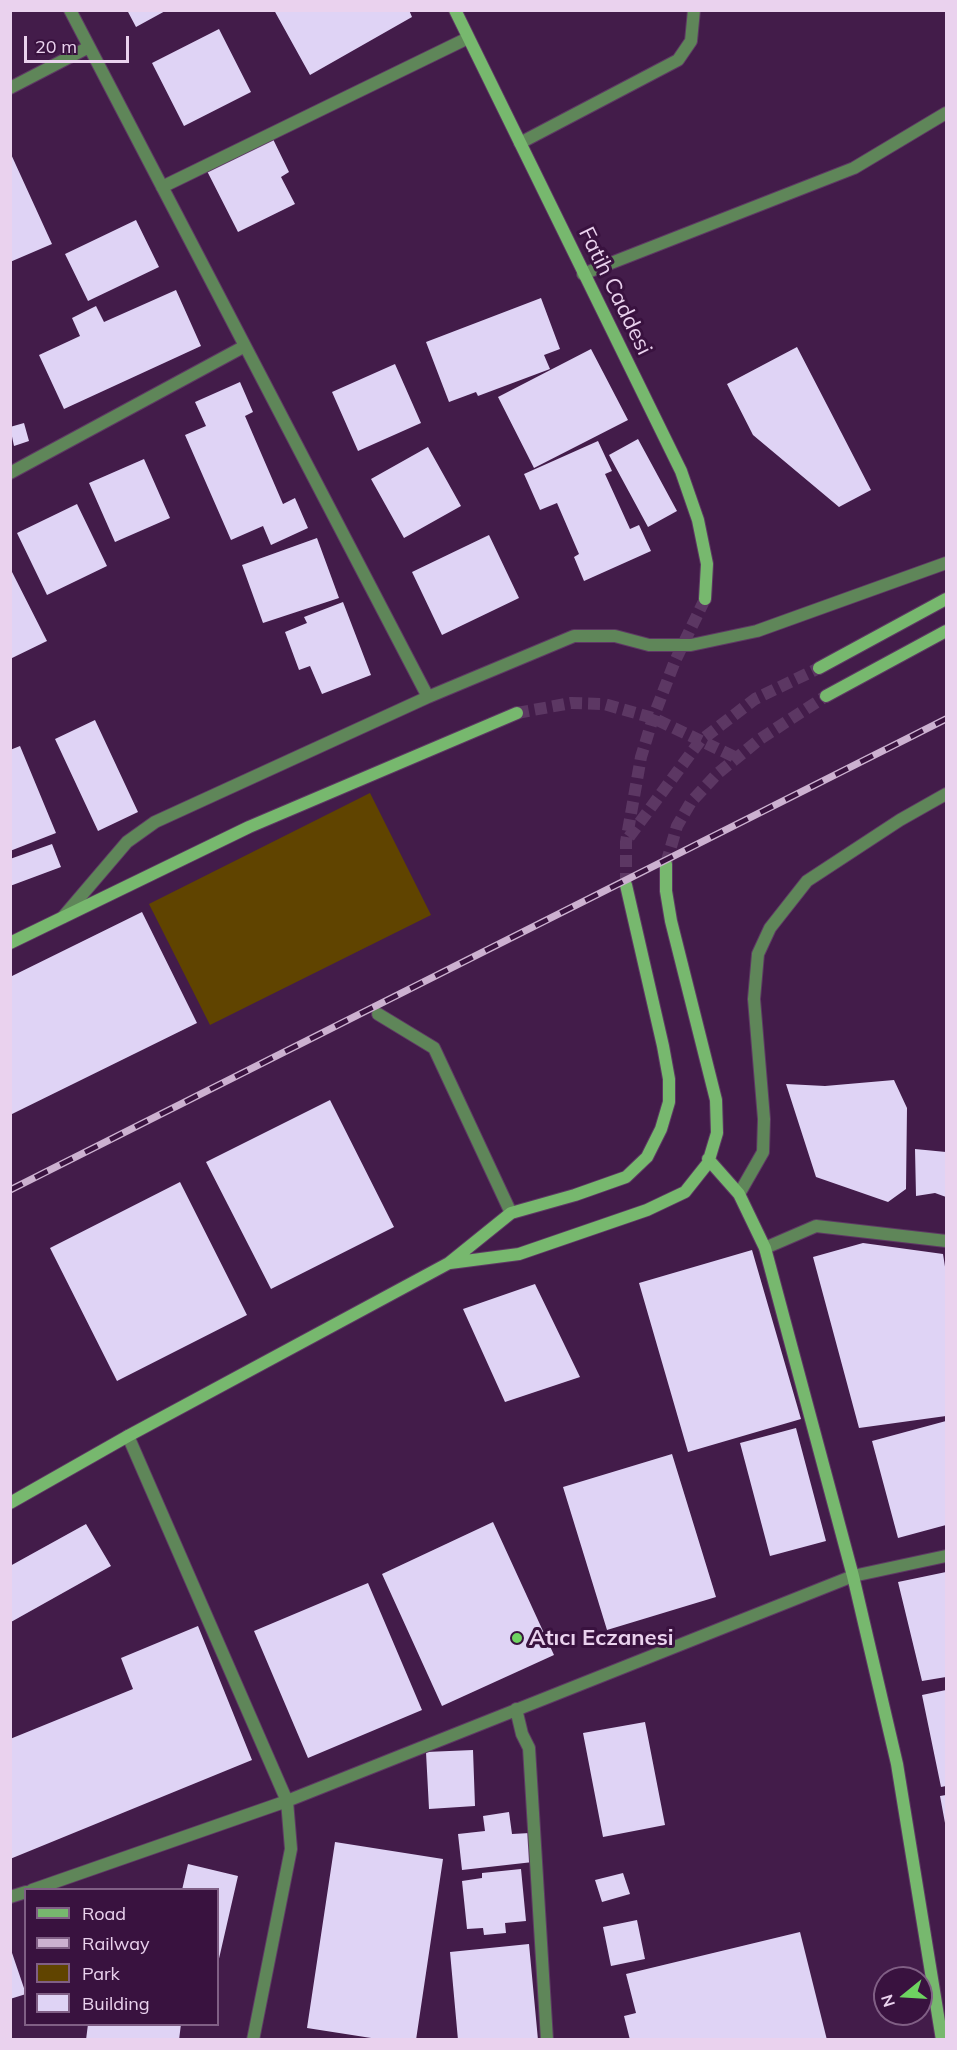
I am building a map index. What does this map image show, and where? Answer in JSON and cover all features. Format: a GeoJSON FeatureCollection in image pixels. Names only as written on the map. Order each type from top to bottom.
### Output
{"type":"FeatureCollection","features":[{"type":"Feature","properties":{"kind":"street"},"geometry":{"type":"LineString","coordinates":[[70,10],[428,697]]}},
{"type":"Feature","properties":{"kind":"street","name":"Fatih Caddesi"},"geometry":{"type":"LineString","coordinates":[[455,10],[681,471],[698,520],[708,564],[705,600]]}},
{"type":"Feature","properties":{"kind":"street"},"geometry":{"type":"LineString","coordinates":[[520,143],[678,60],[692,41],[694,10]]}},
{"type":"Feature","properties":{"kind":"street"},"geometry":{"type":"LineString","coordinates":[[162,187],[468,38]]}},
{"type":"Feature","properties":{"kind":"street"},"geometry":{"type":"LineString","coordinates":[[10,88],[89,47]]}},
{"type":"Feature","properties":{"kind":"street"},"geometry":{"type":"LineString","coordinates":[[583,274],[854,168],[946,113]]}},
{"type":"Feature","properties":{"kind":"street"},"geometry":{"type":"LineString","coordinates":[[10,473],[245,346]]}},
{"type":"Feature","properties":{"kind":"street"},"geometry":{"type":"LineString","coordinates":[[63,916],[127,842],[155,822],[428,697],[574,636],[615,636],[649,645],[691,645],[757,631],[946,563]]}},
{"type":"Feature","properties":{"kind":"street"},"geometry":{"type":"LineString","coordinates":[[819,668],[946,599]]}},
{"type":"Feature","properties":{"kind":"street"},"geometry":{"type":"LineString","coordinates":[[826,696],[946,631]]}},
{"type":"Feature","properties":{"kind":"street"},"geometry":{"type":"LineString","coordinates":[[10,943],[249,827],[517,713]]}},
{"type":"Feature","properties":{"kind":"street"},"geometry":{"type":"LineString","coordinates":[[739,1194],[763,1152],[764,1119],[754,999],[758,954],[770,928],[807,881],[900,820],[946,794]]}},
{"type":"Feature","properties":{"kind":"street"},"geometry":{"type":"LineString","coordinates":[[449,1263],[519,1254],[647,1210],[685,1192],[708,1162],[717,1132],[716,1100],[671,921],[666,891],[666,864]]}},
{"type":"Feature","properties":{"kind":"street"},"geometry":{"type":"LineString","coordinates":[[10,1503],[128,1436],[449,1263],[511,1213],[575,1196],[626,1177],[647,1157],[661,1129],[669,1102],[669,1079],[626,885]]}},
{"type":"Feature","properties":{"kind":"street"},"geometry":{"type":"LineString","coordinates":[[378,1014],[434,1048],[511,1213]]}},
{"type":"Feature","properties":{"kind":"street"},"geometry":{"type":"LineString","coordinates":[[708,1159],[739,1194],[765,1248],[853,1576],[897,1764],[942,2040]]}},
{"type":"Feature","properties":{"kind":"street"},"geometry":{"type":"LineString","coordinates":[[765,1248],[816,1226],[946,1241]]}},
{"type":"Feature","properties":{"kind":"street"},"geometry":{"type":"LineString","coordinates":[[128,1436],[287,1801],[291,1849],[254,2039]]}},
{"type":"Feature","properties":{"kind":"street"},"geometry":{"type":"LineString","coordinates":[[38,1888],[287,1801],[516,1708],[853,1576],[946,1556]]}},
{"type":"Feature","properties":{"kind":"street"},"geometry":{"type":"LineString","coordinates":[[516,1708],[522,1734],[529,1748],[547,2040]]}},
{"type":"Feature","properties":{"kind":"green space"},"geometry":{"type":"Polygon","coordinates":[[[370,793],[431,915],[210,1025],[149,904],[370,793]]]}},
{"type":"Feature","properties":{"kind":"building"},"geometry":{"type":"Polygon","coordinates":[[[127,10],[167,10],[136,27],[127,10]]]}},
{"type":"Feature","properties":{"kind":"building"},"geometry":{"type":"Polygon","coordinates":[[[274,10],[409,10],[412,17],[310,75],[274,10]]]}},
{"type":"Feature","properties":{"kind":"building"},"geometry":{"type":"Polygon","coordinates":[[[219,29],[251,92],[184,126],[152,63],[219,29]]]}},
{"type":"Feature","properties":{"kind":"building"},"geometry":{"type":"Polygon","coordinates":[[[272,137],[289,172],[281,177],[295,204],[238,232],[206,169],[272,137]]]}},
{"type":"Feature","properties":{"kind":"building"},"geometry":{"type":"Polygon","coordinates":[[[10,152],[52,244],[10,262],[10,152]]]}},
{"type":"Feature","properties":{"kind":"building"},"geometry":{"type":"Polygon","coordinates":[[[136,220],[159,267],[88,301],[65,254],[136,220]]]}},
{"type":"Feature","properties":{"kind":"building"},"geometry":{"type":"Polygon","coordinates":[[[176,290],[201,346],[64,409],[39,355],[80,336],[72,318],[96,306],[104,322],[176,290]]]}},
{"type":"Feature","properties":{"kind":"building"},"geometry":{"type":"Polygon","coordinates":[[[541,298],[560,349],[544,355],[550,369],[478,396],[476,392],[449,402],[426,342],[541,298]]]}},
{"type":"Feature","properties":{"kind":"building"},"geometry":{"type":"Polygon","coordinates":[[[797,347],[871,490],[839,507],[753,435],[727,384],[797,347]]]}},
{"type":"Feature","properties":{"kind":"building"},"geometry":{"type":"Polygon","coordinates":[[[591,349],[628,420],[534,468],[498,397],[591,349]]]}},
{"type":"Feature","properties":{"kind":"building"},"geometry":{"type":"Polygon","coordinates":[[[395,364],[421,423],[358,451],[332,392],[395,364]]]}},
{"type":"Feature","properties":{"kind":"building"},"geometry":{"type":"Polygon","coordinates":[[[240,382],[253,412],[245,416],[283,504],[295,498],[308,528],[271,545],[263,526],[231,540],[185,435],[206,426],[195,402],[240,382]]]}},
{"type":"Feature","properties":{"kind":"building"},"geometry":{"type":"Polygon","coordinates":[[[24,423],[29,441],[14,446],[10,427],[24,423]]]}},
{"type":"Feature","properties":{"kind":"building"},"geometry":{"type":"Polygon","coordinates":[[[638,439],[677,511],[648,527],[609,455],[638,439]]]}},
{"type":"Feature","properties":{"kind":"building"},"geometry":{"type":"Polygon","coordinates":[[[598,441],[612,471],[605,474],[630,529],[639,525],[651,551],[584,581],[574,557],[579,554],[557,503],[540,510],[524,474],[598,441]]]}},
{"type":"Feature","properties":{"kind":"building"},"geometry":{"type":"Polygon","coordinates":[[[428,447],[461,506],[404,538],[371,479],[428,447]]]}},
{"type":"Feature","properties":{"kind":"building"},"geometry":{"type":"Polygon","coordinates":[[[144,459],[170,518],[115,542],[89,483],[144,459]]]}},
{"type":"Feature","properties":{"kind":"building"},"geometry":{"type":"Polygon","coordinates":[[[77,504],[107,566],[47,595],[17,533],[77,504]]]}},
{"type":"Feature","properties":{"kind":"building"},"geometry":{"type":"Polygon","coordinates":[[[489,535],[519,598],[442,635],[412,572],[489,535]]]}},
{"type":"Feature","properties":{"kind":"building"},"geometry":{"type":"Polygon","coordinates":[[[317,538],[339,598],[263,623],[242,565],[317,538]]]}},
{"type":"Feature","properties":{"kind":"building"},"geometry":{"type":"Polygon","coordinates":[[[10,568],[47,641],[10,659],[10,568]]]}},
{"type":"Feature","properties":{"kind":"building"},"geometry":{"type":"Polygon","coordinates":[[[343,602],[371,675],[322,694],[310,666],[299,670],[285,632],[307,623],[304,617],[343,602]]]}},
{"type":"Feature","properties":{"kind":"building"},"geometry":{"type":"Polygon","coordinates":[[[95,720],[138,812],[98,831],[55,739],[95,720]]]}},
{"type":"Feature","properties":{"kind":"building"},"geometry":{"type":"Polygon","coordinates":[[[20,746],[56,833],[10,851],[10,750],[20,746]]]}},
{"type":"Feature","properties":{"kind":"building"},"geometry":{"type":"Polygon","coordinates":[[[52,844],[61,867],[10,886],[10,859],[52,844]]]}},
{"type":"Feature","properties":{"kind":"building"},"geometry":{"type":"Polygon","coordinates":[[[142,912],[197,1023],[10,1115],[10,977],[142,912]]]}},
{"type":"Feature","properties":{"kind":"building"},"geometry":{"type":"Polygon","coordinates":[[[894,1080],[907,1108],[906,1189],[888,1202],[816,1177],[786,1084],[825,1086],[894,1080]]]}},
{"type":"Feature","properties":{"kind":"building"},"geometry":{"type":"Polygon","coordinates":[[[330,1100],[394,1227],[271,1289],[206,1162],[330,1100]]]}},
{"type":"Feature","properties":{"kind":"building"},"geometry":{"type":"Polygon","coordinates":[[[915,1149],[946,1152],[946,1197],[935,1193],[916,1196],[915,1149]]]}},
{"type":"Feature","properties":{"kind":"building"},"geometry":{"type":"Polygon","coordinates":[[[180,1182],[247,1315],[117,1381],[50,1248],[180,1182]]]}},
{"type":"Feature","properties":{"kind":"building"},"geometry":{"type":"Polygon","coordinates":[[[863,1243],[943,1254],[946,1273],[946,1416],[859,1428],[813,1257],[863,1243]]]}},
{"type":"Feature","properties":{"kind":"building"},"geometry":{"type":"Polygon","coordinates":[[[752,1250],[801,1419],[688,1452],[639,1283],[752,1250]]]}},
{"type":"Feature","properties":{"kind":"building"},"geometry":{"type":"Polygon","coordinates":[[[535,1284],[580,1377],[505,1402],[463,1309],[535,1284]]]}},
{"type":"Feature","properties":{"kind":"building"},"geometry":{"type":"Polygon","coordinates":[[[946,1421],[946,1525],[898,1538],[872,1441],[946,1421]]]}},
{"type":"Feature","properties":{"kind":"building"},"geometry":{"type":"Polygon","coordinates":[[[796,1428],[826,1541],[770,1556],[740,1443],[796,1428]]]}},
{"type":"Feature","properties":{"kind":"building"},"geometry":{"type":"Polygon","coordinates":[[[672,1454],[716,1597],[607,1630],[563,1487],[672,1454]]]}},
{"type":"Feature","properties":{"kind":"building"},"geometry":{"type":"Polygon","coordinates":[[[493,1522],[554,1655],[442,1706],[382,1574],[493,1522]]]}},
{"type":"Feature","properties":{"kind":"building"},"geometry":{"type":"Polygon","coordinates":[[[86,1524],[111,1566],[11,1622],[10,1566],[86,1524]]]}},
{"type":"Feature","properties":{"kind":"building"},"geometry":{"type":"Polygon","coordinates":[[[946,1572],[946,1677],[922,1681],[898,1582],[946,1572]]]}},
{"type":"Feature","properties":{"kind":"building"},"geometry":{"type":"Polygon","coordinates":[[[368,1583],[422,1710],[308,1758],[254,1631],[368,1583]]]}},
{"type":"Feature","properties":{"kind":"building"},"geometry":{"type":"Polygon","coordinates":[[[198,1626],[252,1760],[10,1859],[10,1739],[133,1689],[121,1658],[198,1626]]]}},
{"type":"Feature","properties":{"kind":"building"},"geometry":{"type":"Polygon","coordinates":[[[946,1690],[946,1786],[941,1787],[922,1695],[946,1690]]]}},
{"type":"Feature","properties":{"kind":"building"},"geometry":{"type":"Polygon","coordinates":[[[645,1722],[665,1825],[603,1837],[583,1733],[645,1722]]]}},
{"type":"Feature","properties":{"kind":"building"},"geometry":{"type":"Polygon","coordinates":[[[473,1750],[475,1806],[429,1809],[426,1752],[473,1750]]]}},
{"type":"Feature","properties":{"kind":"building"},"geometry":{"type":"Polygon","coordinates":[[[946,1795],[946,1823],[945,1823],[940,1796],[946,1795]]]}},
{"type":"Feature","properties":{"kind":"building"},"geometry":{"type":"Polygon","coordinates":[[[509,1812],[512,1834],[530,1833],[533,1862],[462,1870],[458,1834],[485,1831],[483,1816],[509,1812]]]}},
{"type":"Feature","properties":{"kind":"building"},"geometry":{"type":"Polygon","coordinates":[[[335,1842],[443,1859],[416,2040],[384,2040],[307,2028],[335,1842]]]}},
{"type":"Feature","properties":{"kind":"building"},"geometry":{"type":"Polygon","coordinates":[[[188,1864],[238,1876],[219,1959],[219,1888],[182,1888],[188,1864]]]}},
{"type":"Feature","properties":{"kind":"building"},"geometry":{"type":"Polygon","coordinates":[[[521,1869],[526,1921],[505,1923],[506,1933],[484,1935],[483,1928],[467,1929],[462,1881],[482,1878],[482,1873],[521,1869]]]}},
{"type":"Feature","properties":{"kind":"building"},"geometry":{"type":"Polygon","coordinates":[[[623,1873],[630,1894],[602,1902],[595,1880],[623,1873]]]}},
{"type":"Feature","properties":{"kind":"building"},"geometry":{"type":"Polygon","coordinates":[[[637,1920],[645,1959],[611,1966],[603,1927],[637,1920]]]}},
{"type":"Feature","properties":{"kind":"building"},"geometry":{"type":"Polygon","coordinates":[[[800,1932],[827,2040],[630,2040],[624,2016],[636,2013],[626,1974],[800,1932]]]}},
{"type":"Feature","properties":{"kind":"building"},"geometry":{"type":"Polygon","coordinates":[[[529,1944],[538,2040],[458,2040],[450,1952],[529,1944]]]}},
{"type":"Feature","properties":{"kind":"building"},"geometry":{"type":"Polygon","coordinates":[[[10,1947],[24,1988],[24,1995],[10,1999],[10,1947]]]}},
{"type":"Feature","properties":{"kind":"building"},"geometry":{"type":"Polygon","coordinates":[[[88,2026],[181,2026],[179,2040],[86,2040],[88,2026]]]}},
{"type":"Feature","properties":{"kind":"tunnel"},"geometry":{"type":"LineString","coordinates":[[626,885],[626,842],[641,757],[675,661],[705,599]]}},
{"type":"Feature","properties":{"kind":"tunnel"},"geometry":{"type":"LineString","coordinates":[[629,837],[700,741],[755,699],[819,668]]}},
{"type":"Feature","properties":{"kind":"tunnel"},"geometry":{"type":"LineString","coordinates":[[666,864],[677,826],[691,802],[717,774],[760,739],[826,696]]}},
{"type":"Feature","properties":{"kind":"tunnel"},"geometry":{"type":"LineString","coordinates":[[517,713],[571,703],[604,704],[653,718],[737,758]]}},
{"type":"Feature","properties":{"kind":"railway"},"geometry":{"type":"LineString","coordinates":[[10,1190],[946,719]]}},
{"type":"Feature","properties":{"kind":"place","name":"Atıcı Eczanesi"},"geometry":{"type":"Point","coordinates":[517,1638]}}]}
